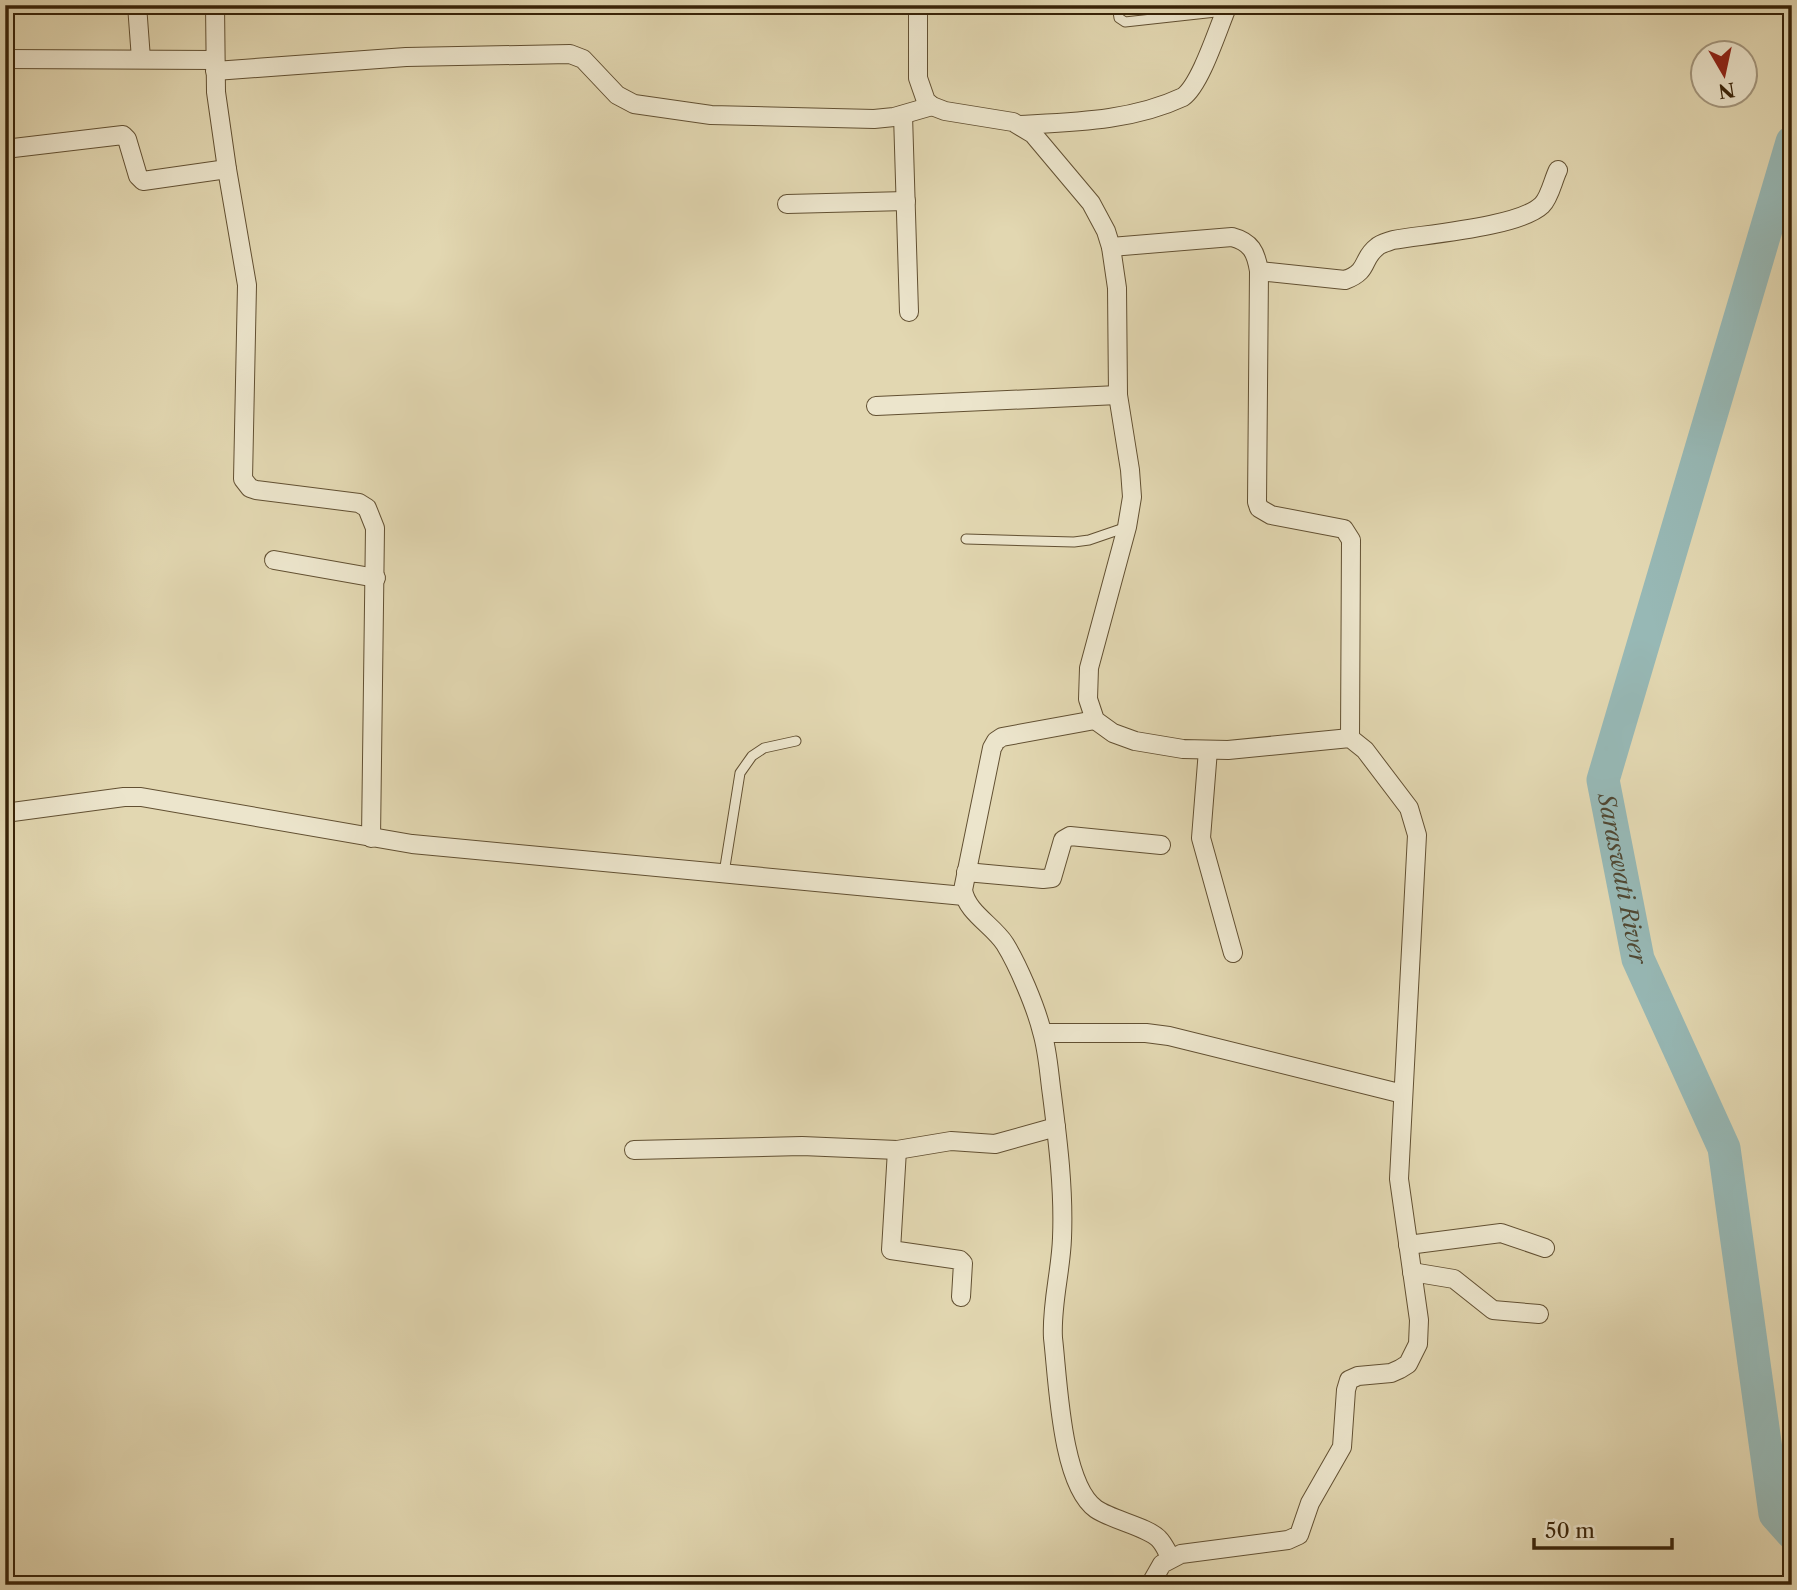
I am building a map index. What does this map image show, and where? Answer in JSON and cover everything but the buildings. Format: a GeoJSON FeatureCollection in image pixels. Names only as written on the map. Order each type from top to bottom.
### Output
{"type":"FeatureCollection","features":[{"type":"Feature","properties":{"kind":"street"},"geometry":{"type":"LineString","coordinates":[[137,5],[141,59]]}},
{"type":"Feature","properties":{"kind":"street"},"geometry":{"type":"LineString","coordinates":[[215,5],[215,66],[227,169],[247,285],[243,479],[250,488],[256,490],[349,501],[367,508],[375,527],[371,838]]}},
{"type":"Feature","properties":{"kind":"street"},"geometry":{"type":"LineString","coordinates":[[918,5],[918,78],[922,94],[932,106]]}},
{"type":"Feature","properties":{"kind":"street"},"geometry":{"type":"LineString","coordinates":[[5,59],[141,59],[215,66],[406,57],[570,54],[583,59],[617,96],[634,104],[719,115],[874,119],[904,115],[932,106],[1020,125],[1103,120],[1183,96],[1196,81],[1226,8]]}},
{"type":"Feature","properties":{"kind":"street"},"geometry":{"type":"LineString","coordinates":[[904,115],[909,312]]}},
{"type":"Feature","properties":{"kind":"street"},"geometry":{"type":"LineString","coordinates":[[1020,125],[1033,134],[1082,190],[1100,218],[1111,247],[1117,288],[1118,395],[1132,485],[1127,527],[1089,668],[1088,699],[1095,720],[1113,733],[1135,741],[1157,746],[1208,750],[1350,738],[1364,750],[1409,808],[1417,835],[1399,1180],[1419,1333],[1414,1355],[1408,1364],[1391,1373],[1358,1376],[1349,1380],[1346,1390],[1344,1440],[1340,1454],[1310,1503],[1299,1535],[1288,1540],[1191,1552],[1171,1558],[1163,1564],[1150,1585]]}},
{"type":"Feature","properties":{"kind":"street"},"geometry":{"type":"LineString","coordinates":[[5,149],[123,135],[127,139],[138,176],[143,181],[227,169]]}},
{"type":"Feature","properties":{"kind":"street"},"geometry":{"type":"LineString","coordinates":[[1259,271],[1345,280],[1356,276],[1365,267],[1378,245],[1393,240],[1510,220],[1529,213],[1544,203],[1558,170]]}},
{"type":"Feature","properties":{"kind":"street"},"geometry":{"type":"LineString","coordinates":[[787,204],[906,201]]}},
{"type":"Feature","properties":{"kind":"street"},"geometry":{"type":"LineString","coordinates":[[1111,247],[1232,237],[1244,240],[1252,247],[1259,271],[1255,495],[1259,508],[1264,512],[1344,529],[1351,540],[1350,738]]}},
{"type":"Feature","properties":{"kind":"street"},"geometry":{"type":"LineString","coordinates":[[876,406],[1118,395]]}},
{"type":"Feature","properties":{"kind":"street"},"geometry":{"type":"LineString","coordinates":[[274,560],[376,578]]}},
{"type":"Feature","properties":{"kind":"street"},"geometry":{"type":"LineString","coordinates":[[1095,720],[1002,737],[996,741],[992,748],[966,872],[964,896],[970,907],[999,935],[1008,949],[1043,1033],[1061,1177],[1062,1239],[1053,1338],[1072,1470],[1084,1497],[1093,1507],[1105,1515],[1155,1536],[1171,1558]]}},
{"type":"Feature","properties":{"kind":"street"},"geometry":{"type":"LineString","coordinates":[[1208,750],[1201,838],[1233,953]]}},
{"type":"Feature","properties":{"kind":"street"},"geometry":{"type":"LineString","coordinates":[[5,813],[141,797],[371,838],[964,896]]}},
{"type":"Feature","properties":{"kind":"street"},"geometry":{"type":"LineString","coordinates":[[966,872],[1048,879],[1055,875],[1063,840],[1070,836],[1161,845]]}},
{"type":"Feature","properties":{"kind":"street"},"geometry":{"type":"LineString","coordinates":[[1043,1033],[1169,1036],[1404,1094]]}},
{"type":"Feature","properties":{"kind":"street"},"geometry":{"type":"LineString","coordinates":[[634,1150],[802,1146],[897,1150],[951,1141],[995,1144],[1056,1128]]}},
{"type":"Feature","properties":{"kind":"street"},"geometry":{"type":"LineString","coordinates":[[897,1150],[891,1250],[960,1259],[961,1297]]}},
{"type":"Feature","properties":{"kind":"street"},"geometry":{"type":"LineString","coordinates":[[1408,1245],[1500,1233],[1545,1248]]}},
{"type":"Feature","properties":{"kind":"street"},"geometry":{"type":"LineString","coordinates":[[1412,1272],[1450,1278],[1493,1310],[1539,1314]]}},
{"type":"Feature","properties":{"kind":"lane"},"geometry":{"type":"LineString","coordinates":[[1117,5],[1119,18],[1125,22],[1226,8]]}},
{"type":"Feature","properties":{"kind":"lane"},"geometry":{"type":"LineString","coordinates":[[965,539],[1074,542],[1127,527]]}},
{"type":"Feature","properties":{"kind":"lane"},"geometry":{"type":"LineString","coordinates":[[724,873],[740,772],[752,756],[764,748],[796,741]]}},
{"type":"Feature","properties":{"kind":"waterway","name":"Saraswati River"},"geometry":{"type":"LineString","coordinates":[[1792,142],[1603,780],[1638,959],[1724,1148],[1775,1514],[1792,1533]]}}]}
